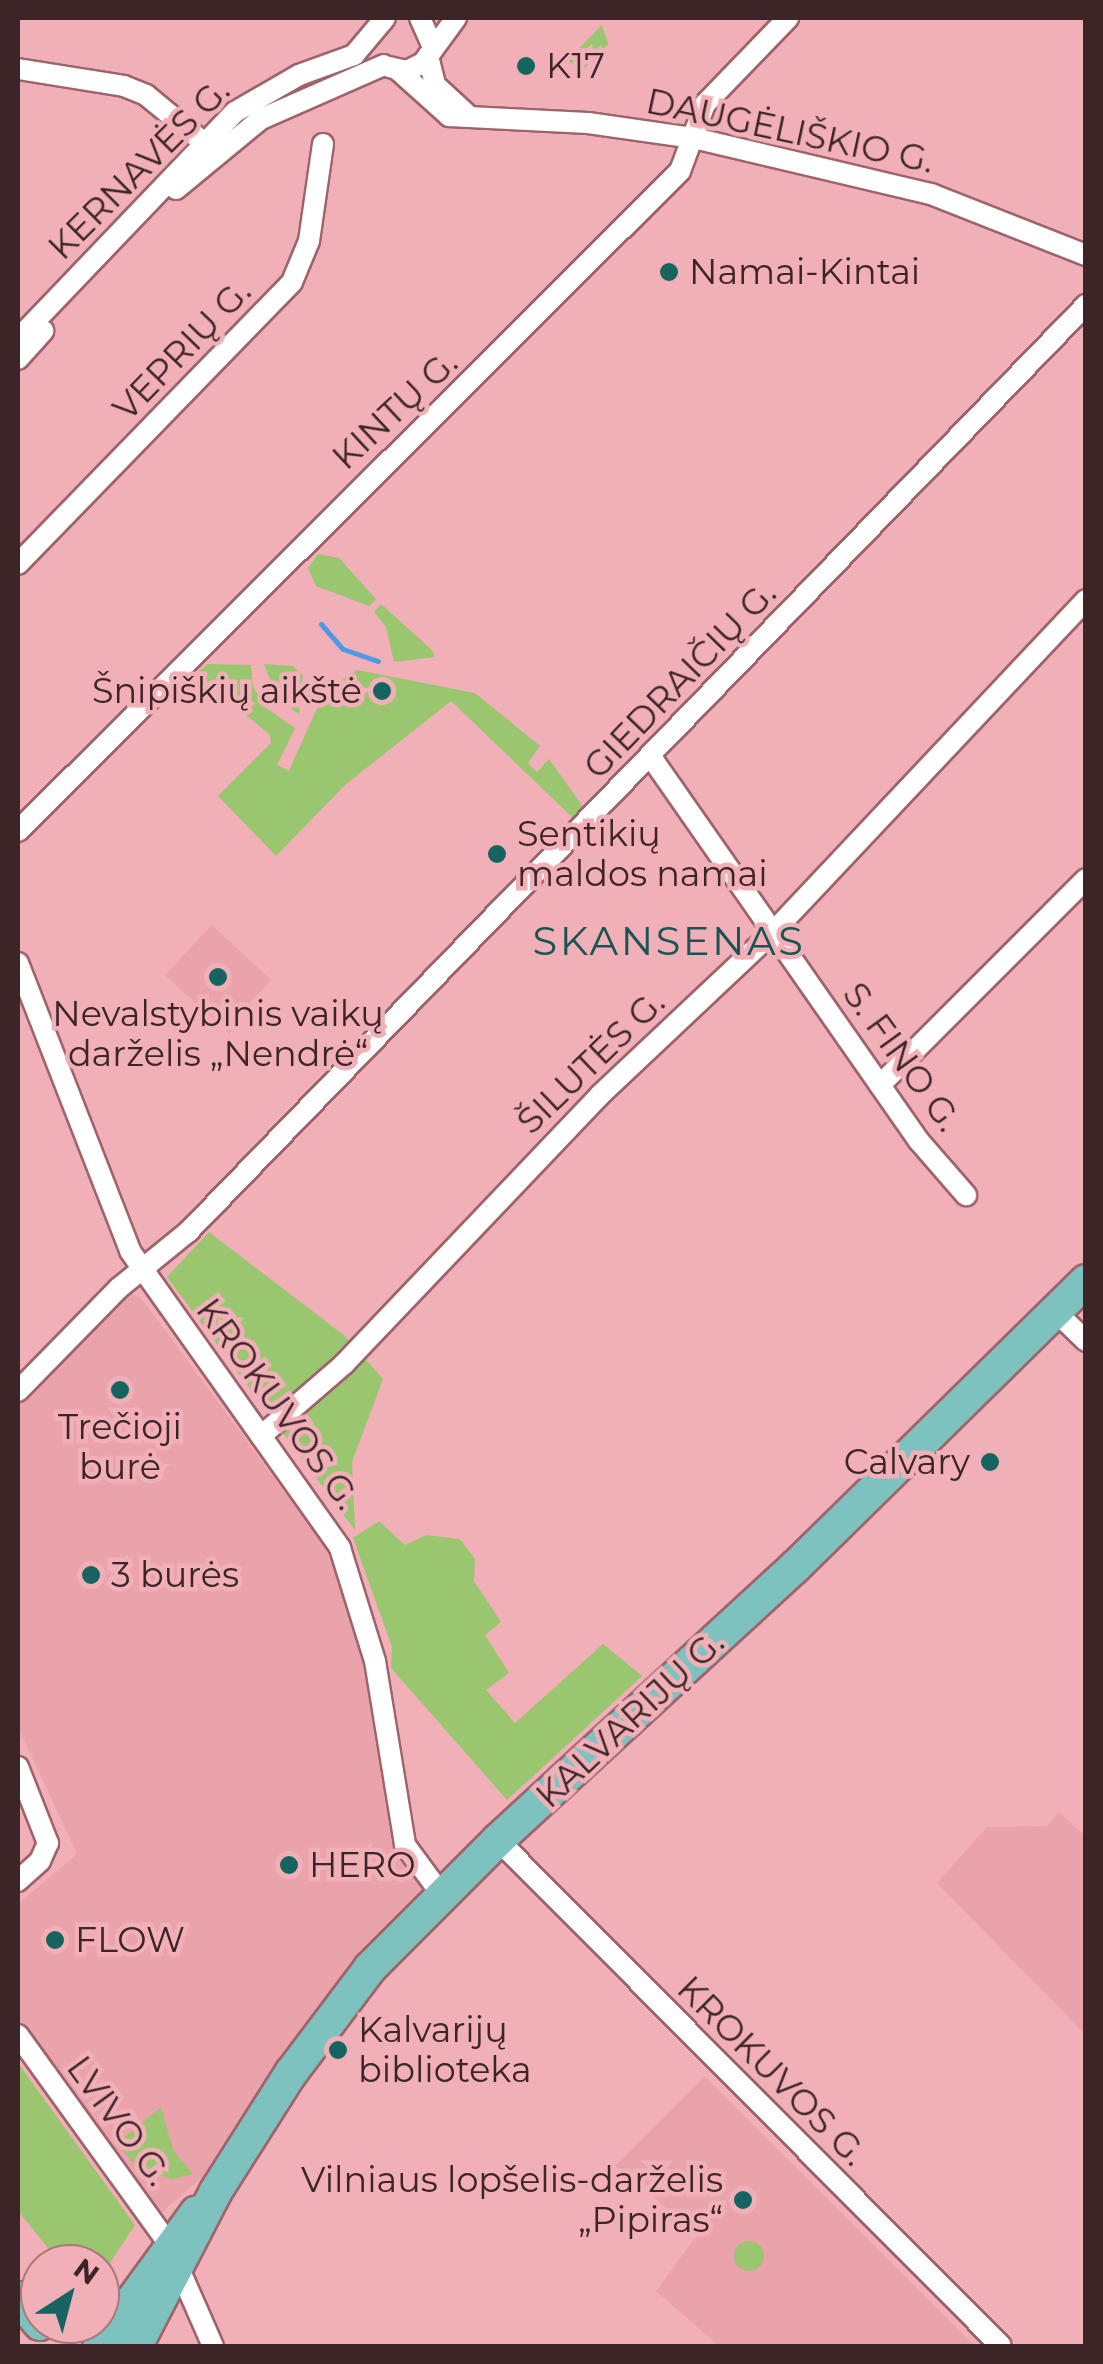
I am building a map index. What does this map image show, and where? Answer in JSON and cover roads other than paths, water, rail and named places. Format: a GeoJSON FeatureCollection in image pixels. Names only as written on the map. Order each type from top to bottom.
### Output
{"type":"FeatureCollection","features":[{"type":"Feature","properties":{"kind":"main road","name":"KALVARIJŲ G."},"geometry":{"type":"LineString","coordinates":[[99,2346],[174,2257],[344,1998],[498,1840],[795,1567],[1086,1281]]}},
{"type":"Feature","properties":{"kind":"main road","name":"KALVARIJŲ G."},"geometry":{"type":"LineString","coordinates":[[136,2346],[174,2257]]}},
{"type":"Feature","properties":{"kind":"street"},"geometry":{"type":"LineString","coordinates":[[420,18],[435,85],[469,116]]}},
{"type":"Feature","properties":{"kind":"street","name":"KERNAVĖS G."},"geometry":{"type":"LineString","coordinates":[[18,359],[224,145],[296,98],[391,68],[416,68],[456,18]]}},
{"type":"Feature","properties":{"kind":"street","name":"KINTŲ G."},"geometry":{"type":"LineString","coordinates":[[18,830],[680,171],[705,104],[788,18]]}},
{"type":"Feature","properties":{"kind":"street","name":"KERNAVĖS G."},"geometry":{"type":"LineString","coordinates":[[380,24],[391,68]]}},
{"type":"Feature","properties":{"kind":"street","name":"KERNAVĖS G."},"geometry":{"type":"LineString","coordinates":[[18,339],[202,142],[255,98],[348,58],[380,24]]}},
{"type":"Feature","properties":{"kind":"street","name":"DAUGĖLIŠKIO G."},"geometry":{"type":"LineString","coordinates":[[391,68],[437,110],[694,138],[931,194],[1086,256]]}},
{"type":"Feature","properties":{"kind":"street"},"geometry":{"type":"LineString","coordinates":[[18,69],[124,86],[146,95],[202,142]]}},
{"type":"Feature","properties":{"kind":"street","name":"VEPRIŲ G."},"geometry":{"type":"LineString","coordinates":[[18,564],[292,282],[309,240],[322,144]]}},
{"type":"Feature","properties":{"kind":"street","name":"GIEDRAIČIŲ G."},"geometry":{"type":"LineString","coordinates":[[18,1390],[96,1312],[188,1232],[1086,305]]}},
{"type":"Feature","properties":{"kind":"street","name":"ŠILUTĖS G."},"geometry":{"type":"LineString","coordinates":[[261,1436],[344,1364],[600,1095],[773,932],[1086,600]]}},
{"type":"Feature","properties":{"kind":"street","name":"S. FINO G."},"geometry":{"type":"LineString","coordinates":[[651,757],[880,1085],[966,1196]]}},
{"type":"Feature","properties":{"kind":"street"},"geometry":{"type":"LineString","coordinates":[[880,1085],[1086,879]]}},
{"type":"Feature","properties":{"kind":"street","name":"KROKUVOS G."},"geometry":{"type":"LineString","coordinates":[[18,963],[142,1271],[340,1548],[375,1660],[404,1845],[442,1895]]}},
{"type":"Feature","properties":{"kind":"street"},"geometry":{"type":"LineString","coordinates":[[1054,1312],[1086,1341]]}},
{"type":"Feature","properties":{"kind":"street"},"geometry":{"type":"LineString","coordinates":[[18,1768],[48,1843],[40,1861],[18,1881]]}},
{"type":"Feature","properties":{"kind":"street","name":"KROKUVOS G."},"geometry":{"type":"LineString","coordinates":[[498,1840],[1001,2346]]}},
{"type":"Feature","properties":{"kind":"street","name":"LVIVO G."},"geometry":{"type":"LineString","coordinates":[[18,2035],[174,2257],[214,2346]]}},
{"type":"Feature","properties":{"kind":"waterway"},"geometry":{"type":"LineString","coordinates":[[321,624],[343,649],[378,661]]}},
{"type":"Feature","properties":{"kind":"place","name":"K17"},"geometry":{"type":"Point","coordinates":[526,66]}},
{"type":"Feature","properties":{"kind":"place","name":"Namai-Kintai"},"geometry":{"type":"Point","coordinates":[669,272]}},
{"type":"Feature","properties":{"kind":"place","name":"Šnipiškių aikštė"},"geometry":{"type":"Point","coordinates":[382,691]}},
{"type":"Feature","properties":{"kind":"place","name":"Sentikių maldos namai"},"geometry":{"type":"Point","coordinates":[497,854]}},
{"type":"Feature","properties":{"kind":"place","name":"Nevalstybinis vaikų darželis „Nendrė“"},"geometry":{"type":"Point","coordinates":[218,977]}},
{"type":"Feature","properties":{"kind":"place","name":"Trečioji burė"},"geometry":{"type":"Point","coordinates":[120,1390]}},
{"type":"Feature","properties":{"kind":"place","name":"Calvary"},"geometry":{"type":"Point","coordinates":[990,1462]}},
{"type":"Feature","properties":{"kind":"place","name":"3 burės"},"geometry":{"type":"Point","coordinates":[91,1575]}},
{"type":"Feature","properties":{"kind":"place","name":"HERO"},"geometry":{"type":"Point","coordinates":[289,1865]}},
{"type":"Feature","properties":{"kind":"place","name":"FLOW"},"geometry":{"type":"Point","coordinates":[55,1940]}},
{"type":"Feature","properties":{"kind":"place","name":"Kalvarijų biblioteka"},"geometry":{"type":"Point","coordinates":[338,2050]}},
{"type":"Feature","properties":{"kind":"place","name":"Vilniaus lopšelis-darželis „Pipiras“"},"geometry":{"type":"Point","coordinates":[743,2200]}},
{"type":"Feature","properties":{"kind":"district","name":"SKANSENAS"},"geometry":{"type":"Point","coordinates":[669,941]}}]}
